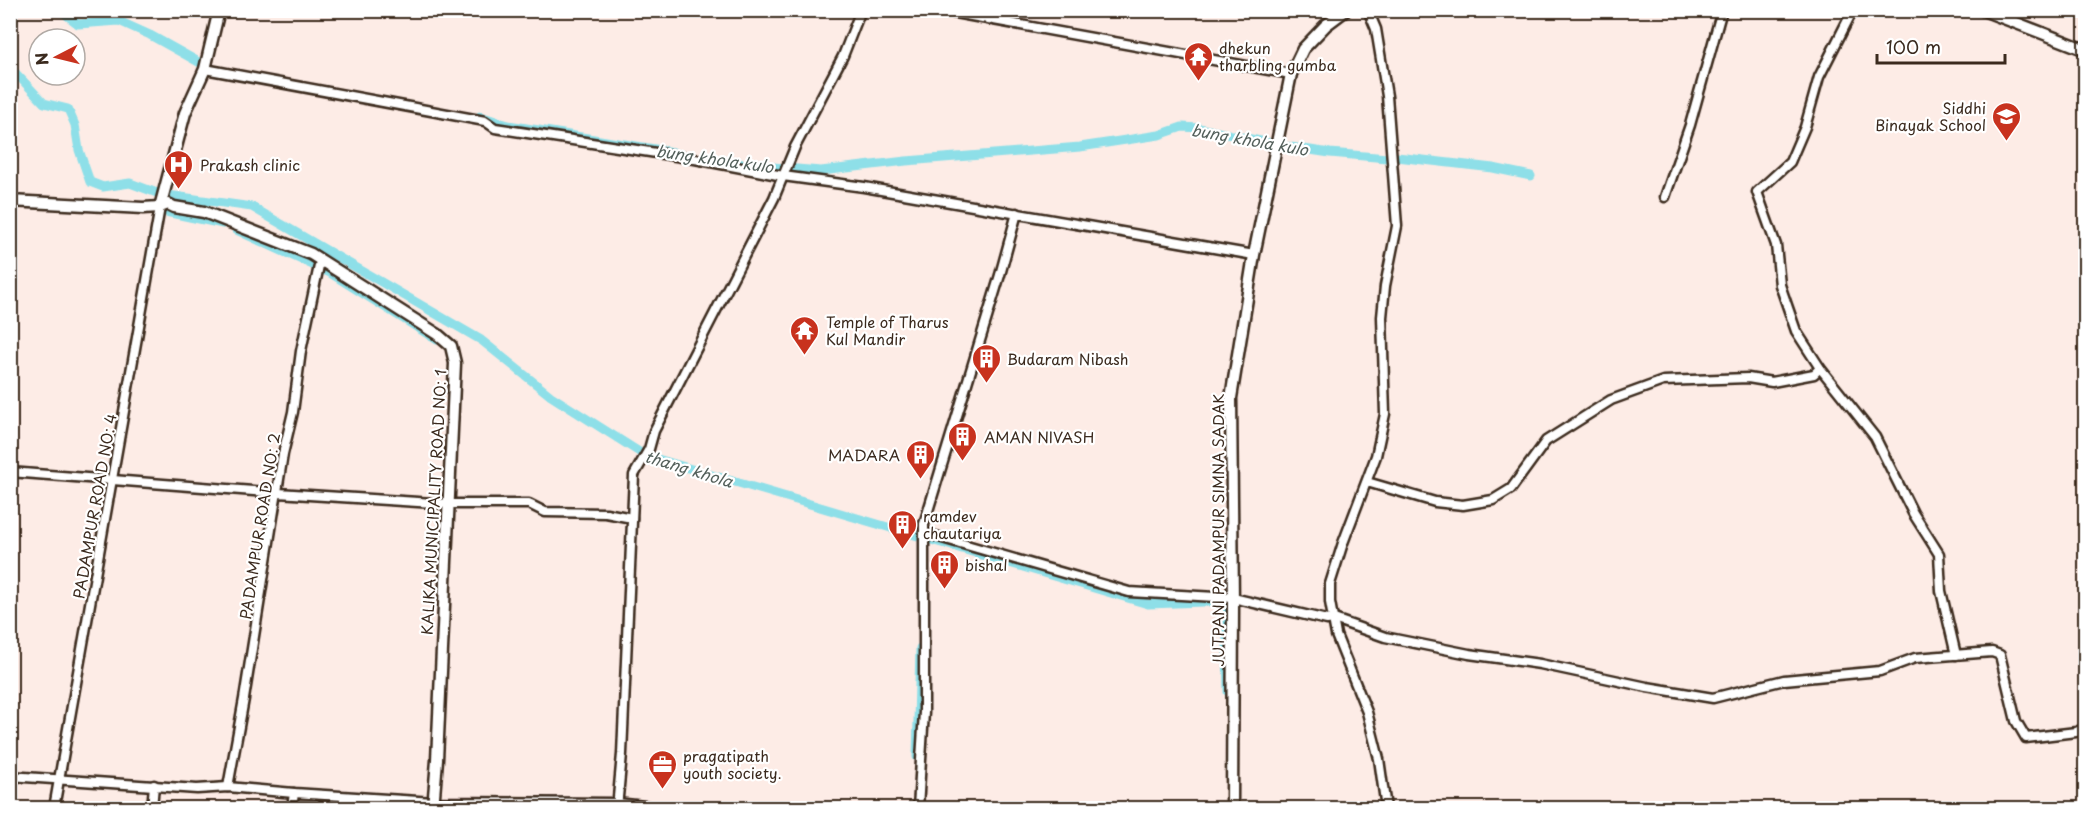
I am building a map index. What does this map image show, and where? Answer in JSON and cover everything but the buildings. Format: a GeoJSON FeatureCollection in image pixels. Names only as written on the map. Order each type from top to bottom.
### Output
{"type":"FeatureCollection","features":[{"type":"Feature","properties":{"kind":"street"},"geometry":{"type":"LineString","coordinates":[[160,207],[185,113],[205,69],[219,10]]}},
{"type":"Feature","properties":{"kind":"street"},"geometry":{"type":"LineString","coordinates":[[617,806],[622,754],[634,475],[642,464],[654,431],[699,347],[788,163],[843,56],[861,10]]}},
{"type":"Feature","properties":{"kind":"street"},"geometry":{"type":"LineString","coordinates":[[938,10],[1291,74]]}},
{"type":"Feature","properties":{"kind":"street","name":"JUTPANI PADAMPUR SIMNA SADAK"},"geometry":{"type":"LineString","coordinates":[[1232,808],[1231,398],[1254,255],[1291,74],[1303,49],[1326,25],[1346,10]]}},
{"type":"Feature","properties":{"kind":"street"},"geometry":{"type":"LineString","coordinates":[[1368,10],[1376,29],[1388,96],[1397,226],[1384,286],[1385,414],[1376,456],[1343,543],[1330,585],[1330,602],[1336,634],[1367,712],[1379,759],[1386,808]]}},
{"type":"Feature","properties":{"kind":"street"},"geometry":{"type":"LineString","coordinates":[[1665,197],[1690,125],[1722,10]]}},
{"type":"Feature","properties":{"kind":"street"},"geometry":{"type":"LineString","coordinates":[[1853,10],[1819,77],[1805,128],[1790,162],[1757,192],[1776,245],[1780,285],[1796,331],[1820,368],[1875,437],[1913,513],[1940,554],[1941,591],[1956,655]]}},
{"type":"Feature","properties":{"kind":"street"},"geometry":{"type":"LineString","coordinates":[[1987,11],[2085,50]]}},
{"type":"Feature","properties":{"kind":"street"},"geometry":{"type":"LineString","coordinates":[[205,69],[485,121],[495,128],[864,187],[1254,255]]}},
{"type":"Feature","properties":{"kind":"street","name":"KALIKA MUNICIPALITY ROAD NO: 1"},"geometry":{"type":"LineString","coordinates":[[10,201],[143,208],[168,204],[204,212],[311,254],[319,266],[437,334],[451,346],[455,363],[434,805]]}},
{"type":"Feature","properties":{"kind":"street","name":"PADAMPUR ROAD NO: 4"},"geometry":{"type":"LineString","coordinates":[[54,808],[160,207]]}},
{"type":"Feature","properties":{"kind":"street"},"geometry":{"type":"LineString","coordinates":[[918,808],[924,712],[924,524],[1017,213]]}},
{"type":"Feature","properties":{"kind":"street","name":"PADAMPUR ROAD NO: 2"},"geometry":{"type":"LineString","coordinates":[[228,787],[301,351],[319,266]]}},
{"type":"Feature","properties":{"kind":"street"},"geometry":{"type":"LineString","coordinates":[[1367,482],[1435,502],[1463,505],[1493,500],[1512,489],[1546,441],[1611,400],[1663,381],[1748,378],[1773,382],[1814,374],[1820,368]]}},
{"type":"Feature","properties":{"kind":"street"},"geometry":{"type":"LineString","coordinates":[[10,472],[448,504],[529,504],[546,512],[606,513],[632,518]]}},
{"type":"Feature","properties":{"kind":"street"},"geometry":{"type":"LineString","coordinates":[[925,533],[1129,592],[1233,598],[1327,620],[1334,619],[1386,637],[1713,698],[1784,680],[1880,671],[1915,658],[1992,652],[2000,655],[2016,722],[2026,738],[2076,732],[2085,728]]}},
{"type":"Feature","properties":{"kind":"street"},"geometry":{"type":"LineString","coordinates":[[10,776],[197,789],[228,787],[434,805],[663,808]]}},
{"type":"Feature","properties":{"kind":"street"},"geometry":{"type":"LineString","coordinates":[[152,808],[153,785]]}},
{"type":"Feature","properties":{"kind":"street"},"geometry":{"type":"LineString","coordinates":[[292,808],[294,793]]}},
{"type":"Feature","properties":{"kind":"shaded area"},"geometry":{"type":"Polygon","coordinates":[[[938,11],[1027,11],[1023,25],[938,11]]]}},
{"type":"Feature","properties":{"kind":"waterway","name":"bung khola kulo"},"geometry":{"type":"LineString","coordinates":[[60,10],[78,24],[119,21],[210,66]]}},
{"type":"Feature","properties":{"kind":"waterway"},"geometry":{"type":"LineString","coordinates":[[10,67],[44,103],[68,109],[75,125],[79,150],[90,182],[103,187],[130,183],[157,193]]}},
{"type":"Feature","properties":{"kind":"waterway","name":"bung khola kulo"},"geometry":{"type":"LineString","coordinates":[[480,116],[508,125],[673,152]]}},
{"type":"Feature","properties":{"kind":"waterway","name":"bung khola kulo"},"geometry":{"type":"LineString","coordinates":[[713,159],[749,165],[821,171],[906,161],[1080,147],[1159,135],[1182,127],[1199,128],[1330,153],[1387,158]]}},
{"type":"Feature","properties":{"kind":"waterway","name":"bung khola kulo"},"geometry":{"type":"LineString","coordinates":[[1397,157],[1493,168],[1531,176]]}},
{"type":"Feature","properties":{"kind":"waterway","name":"thang khola"},"geometry":{"type":"LineString","coordinates":[[167,195],[252,207],[481,340],[551,396],[644,455],[1148,604],[1230,601]]}},
{"type":"Feature","properties":{"kind":"waterway"},"geometry":{"type":"LineString","coordinates":[[161,211],[223,224]]}},
{"type":"Feature","properties":{"kind":"waterway"},"geometry":{"type":"LineString","coordinates":[[236,230],[330,273],[437,340]]}},
{"type":"Feature","properties":{"kind":"waterway"},"geometry":{"type":"LineString","coordinates":[[1226,602],[1228,692]]}},
{"type":"Feature","properties":{"kind":"waterway"},"geometry":{"type":"LineString","coordinates":[[917,757],[920,648]]}},
{"type":"Feature","properties":{"kind":"place","name":"dhekun tharbling gumba"},"geometry":{"type":"Point","coordinates":[1198,82]}},
{"type":"Feature","properties":{"kind":"place","name":"Siddhi Binayak School"},"geometry":{"type":"Point","coordinates":[2007,142]}},
{"type":"Feature","properties":{"kind":"place","name":"Prakash clinic"},"geometry":{"type":"Point","coordinates":[179,190]}},
{"type":"Feature","properties":{"kind":"place","name":"Temple of Tharus Kul Mandir"},"geometry":{"type":"Point","coordinates":[805,356]}},
{"type":"Feature","properties":{"kind":"place","name":"Budaram Nibash"},"geometry":{"type":"Point","coordinates":[986,384]}},
{"type":"Feature","properties":{"kind":"place","name":"AMAN NIVASH"},"geometry":{"type":"Point","coordinates":[963,462]}},
{"type":"Feature","properties":{"kind":"place","name":"MADARA"},"geometry":{"type":"Point","coordinates":[921,480]}},
{"type":"Feature","properties":{"kind":"place","name":"ramdev chautariya"},"geometry":{"type":"Point","coordinates":[902,550]}},
{"type":"Feature","properties":{"kind":"place","name":"bishal"},"geometry":{"type":"Point","coordinates":[944,590]}},
{"type":"Feature","properties":{"kind":"place","name":"pragatipath youth society."},"geometry":{"type":"Point","coordinates":[662,790]}}]}
